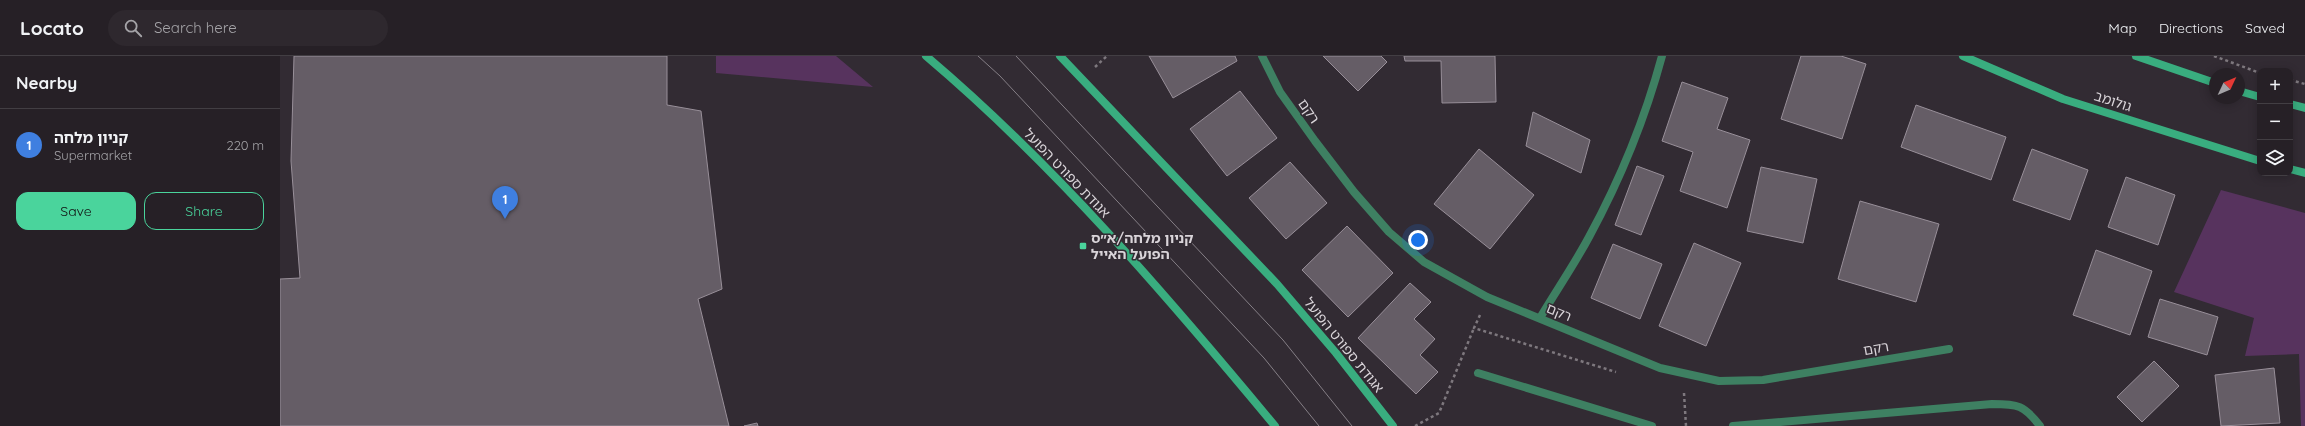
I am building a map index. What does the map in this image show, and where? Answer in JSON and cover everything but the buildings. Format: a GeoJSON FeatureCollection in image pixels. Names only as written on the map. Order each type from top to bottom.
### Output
{"type":"FeatureCollection","features":[{"type":"Feature","properties":{"kind":"street","name":"אגודת ספורט הפועל"},"geometry":{"type":"LineString","coordinates":[[926,56],[976,100],[1062,185],[1149,279],[1275,426]]}},
{"type":"Feature","properties":{"kind":"street","name":"אגודת ספורט הפועל"},"geometry":{"type":"LineString","coordinates":[[1060,56],[1277,284],[1336,353],[1393,426]]}},
{"type":"Feature","properties":{"kind":"street","name":"רקם"},"geometry":{"type":"LineString","coordinates":[[1262,56],[1280,92],[1315,141],[1354,192],[1389,232],[1424,262],[1487,297],[1660,368],[1719,381],[1763,380],[1949,349]]}},
{"type":"Feature","properties":{"kind":"street"},"geometry":{"type":"LineString","coordinates":[[1540,318],[1589,238],[1625,163],[1650,103],[1662,56]]}},
{"type":"Feature","properties":{"kind":"street","name":"גולומב"},"geometry":{"type":"LineString","coordinates":[[1962,56],[2063,99],[2257,160]]}},
{"type":"Feature","properties":{"kind":"street"},"geometry":{"type":"LineString","coordinates":[[2136,56],[2209,81]]}},
{"type":"Feature","properties":{"kind":"street"},"geometry":{"type":"LineString","coordinates":[[2245,93],[2257,96]]}},
{"type":"Feature","properties":{"kind":"street"},"geometry":{"type":"LineString","coordinates":[[2293,105],[2305,108]]}},
{"type":"Feature","properties":{"kind":"street"},"geometry":{"type":"LineString","coordinates":[[2293,170],[2305,174]]}},
{"type":"Feature","properties":{"kind":"street"},"geometry":{"type":"LineString","coordinates":[[1478,373],[1652,426]]}},
{"type":"Feature","properties":{"kind":"street"},"geometry":{"type":"LineString","coordinates":[[1733,426],[1992,404],[2014,404],[2030,413],[2040,426]]}},
{"type":"Feature","properties":{"kind":"path"},"geometry":{"type":"LineString","coordinates":[[1092,69],[1107,56]]}},
{"type":"Feature","properties":{"kind":"path"},"geometry":{"type":"LineString","coordinates":[[2214,56],[2257,72]]}},
{"type":"Feature","properties":{"kind":"path"},"geometry":{"type":"LineString","coordinates":[[2293,81],[2305,84]]}},
{"type":"Feature","properties":{"kind":"path"},"geometry":{"type":"LineString","coordinates":[[1415,426],[1440,414],[1487,297]]}},
{"type":"Feature","properties":{"kind":"path"},"geometry":{"type":"LineString","coordinates":[[1474,328],[1617,373]]}},
{"type":"Feature","properties":{"kind":"path"},"geometry":{"type":"LineString","coordinates":[[1678,391],[1685,394],[1686,426]]}},
{"type":"Feature","properties":{"kind":"shaded area"},"geometry":{"type":"Polygon","coordinates":[[[716,56],[836,56],[873,87],[716,73],[716,56]]]}},
{"type":"Feature","properties":{"kind":"shaded area"},"geometry":{"type":"Polygon","coordinates":[[[2221,190],[2305,213],[2305,426],[2301,426],[2299,354],[2245,356],[2254,318],[2174,292],[2221,190]]]}},
{"type":"Feature","properties":{"kind":"tram line"},"geometry":{"type":"LineString","coordinates":[[978,56],[1000,76],[1264,358],[1319,426]]}},
{"type":"Feature","properties":{"kind":"tram line"},"geometry":{"type":"LineString","coordinates":[[1016,56],[1283,340],[1352,426]]}},
{"type":"Feature","properties":{"kind":"place","name":"קניון מלחה"},"geometry":{"type":"Point","coordinates":[505,219]}},
{"type":"Feature","properties":{"kind":"place","name":"קניון מלחה/א״ס הפועל האייל"},"geometry":{"type":"Point","coordinates":[1083,246]}}]}
